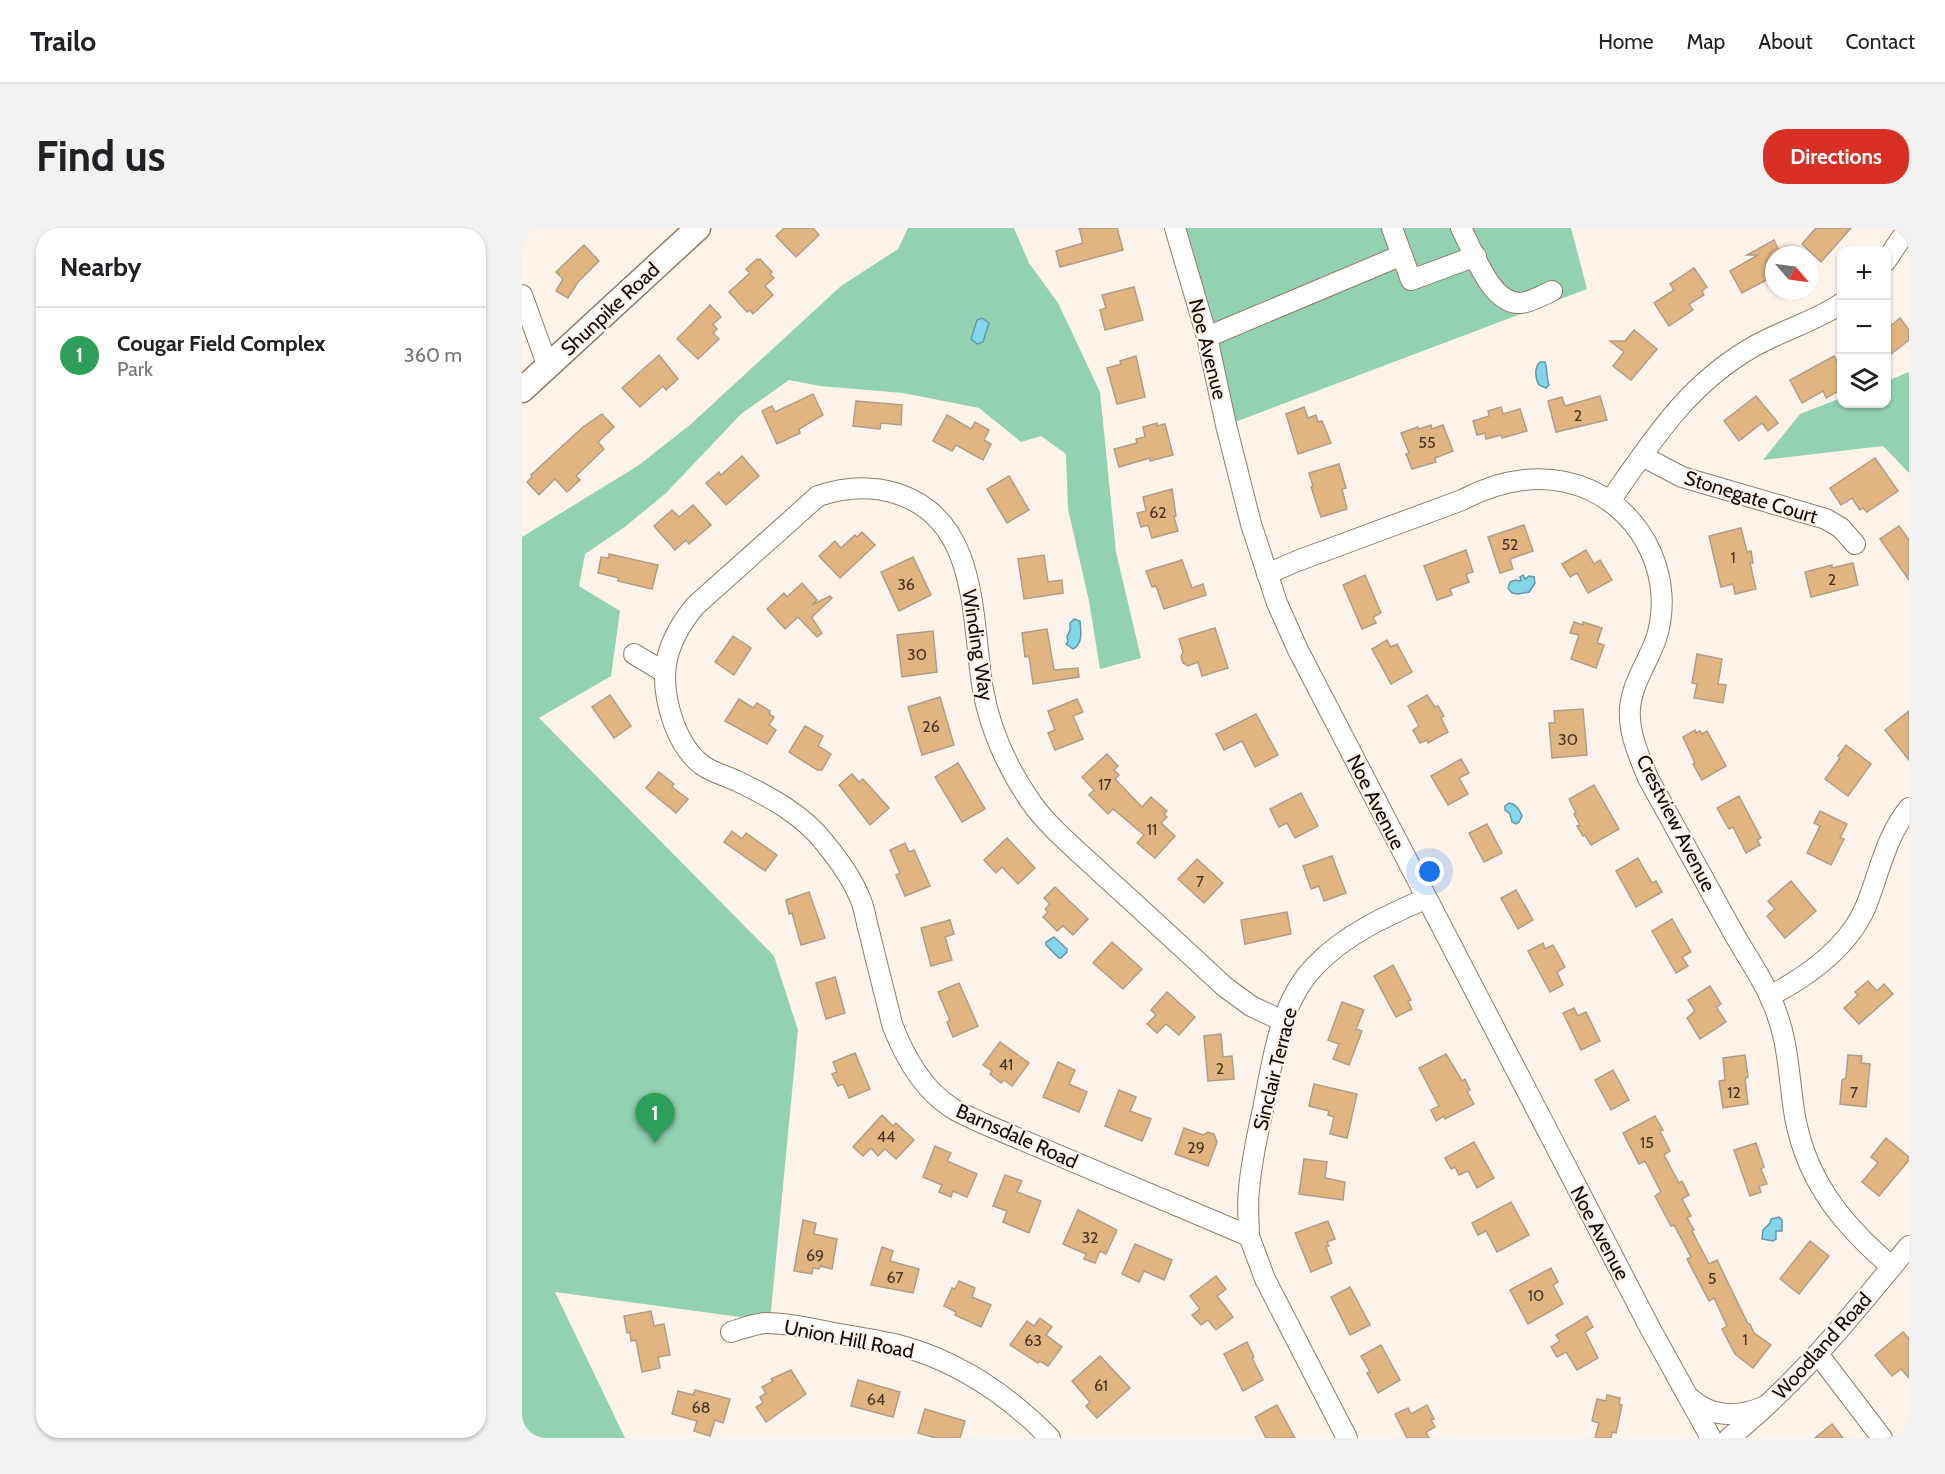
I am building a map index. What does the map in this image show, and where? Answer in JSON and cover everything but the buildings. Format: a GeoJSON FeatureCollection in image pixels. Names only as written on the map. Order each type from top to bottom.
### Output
{"type":"FeatureCollection","features":[{"type":"Feature","properties":{"kind":"main road","name":"Shunpike Road"},"geometry":{"type":"LineString","coordinates":[[522,390],[698,228]]}},
{"type":"Feature","properties":{"kind":"street","name":"Noe Avenue"},"geometry":{"type":"LineString","coordinates":[[1175,228],[1207,337],[1243,491],[1267,574],[1298,650],[1644,1318],[1712,1438]]}},
{"type":"Feature","properties":{"kind":"street"},"geometry":{"type":"LineString","coordinates":[[1392,228],[1411,280],[1476,256]]}},
{"type":"Feature","properties":{"kind":"street"},"geometry":{"type":"LineString","coordinates":[[1461,228],[1493,289],[1499,296],[1510,302],[1522,303],[1552,291]]}},
{"type":"Feature","properties":{"kind":"street"},"geometry":{"type":"LineString","coordinates":[[1891,255],[1908,228]]}},
{"type":"Feature","properties":{"kind":"street"},"geometry":{"type":"LineString","coordinates":[[1207,337],[1402,255]]}},
{"type":"Feature","properties":{"kind":"street"},"geometry":{"type":"LineString","coordinates":[[522,295],[548,367]]}},
{"type":"Feature","properties":{"kind":"street"},"geometry":{"type":"LineString","coordinates":[[1610,501],[1681,404],[1703,382],[1754,346],[1837,305]]}},
{"type":"Feature","properties":{"kind":"street","name":"Stonegate Court"},"geometry":{"type":"LineString","coordinates":[[1642,456],[1682,477],[1826,519],[1841,528],[1855,544]]}},
{"type":"Feature","properties":{"kind":"street","name":"Crestview Avenue"},"geometry":{"type":"LineString","coordinates":[[1267,574],[1500,484],[1531,480],[1562,481],[1582,487],[1610,501],[1625,514],[1650,547],[1660,577],[1662,597],[1661,618],[1656,638],[1635,685],[1630,705],[1631,726],[1639,756],[1648,778],[1770,996],[1786,1042],[1793,1104],[1799,1134],[1809,1164],[1828,1201],[1847,1225],[1892,1267]]}},
{"type":"Feature","properties":{"kind":"street","name":"Winding Way"},"geometry":{"type":"LineString","coordinates":[[664,672],[672,640],[682,622],[695,606],[818,496],[838,489],[869,488],[889,491],[918,502],[942,522],[958,548],[969,588],[983,691],[991,721],[1015,778],[1032,804],[1071,845],[1225,987],[1251,1006],[1283,1021]]}},
{"type":"Feature","properties":{"kind":"street"},"geometry":{"type":"LineString","coordinates":[[634,654],[664,672]]}},
{"type":"Feature","properties":{"kind":"street","name":"Barnsdale Road"},"geometry":{"type":"LineString","coordinates":[[664,672],[664,691],[669,711],[693,757],[709,770],[738,781],[783,806],[822,840],[841,864],[859,895],[892,1024],[900,1043],[921,1078],[935,1094],[951,1107],[982,1123],[1249,1236]]}},
{"type":"Feature","properties":{"kind":"street"},"geometry":{"type":"LineString","coordinates":[[1770,996],[1808,974],[1824,961],[1852,931],[1867,904],[1891,835],[1909,808]]}},
{"type":"Feature","properties":{"kind":"street","name":"Sinclair Terrace"},"geometry":{"type":"LineString","coordinates":[[1249,1236],[1249,1190],[1268,1086],[1283,1021],[1292,999],[1302,981],[1315,965],[1331,951],[1356,933],[1425,898]]}},
{"type":"Feature","properties":{"kind":"street"},"geometry":{"type":"LineString","coordinates":[[1249,1236],[1264,1279],[1347,1438]]}},
{"type":"Feature","properties":{"kind":"street","name":"Woodland Road"},"geometry":{"type":"LineString","coordinates":[[1729,1438],[1786,1389],[1909,1246]]}},
{"type":"Feature","properties":{"kind":"street","name":"Union Hill Road"},"geometry":{"type":"LineString","coordinates":[[731,1332],[765,1323],[804,1327],[894,1344],[953,1366],[980,1380],[1030,1418],[1050,1438]]}},
{"type":"Feature","properties":{"kind":"street"},"geometry":{"type":"LineString","coordinates":[[1818,1354],[1882,1438]]}},
{"type":"Feature","properties":{"kind":"street"},"geometry":{"type":"LineString","coordinates":[[1688,1396],[1697,1404],[1722,1414],[1741,1414],[1769,1404]]}},
{"type":"Feature","properties":{"kind":"green space"},"geometry":{"type":"Polygon","coordinates":[[[908,228],[1014,228],[1029,263],[1058,303],[1100,392],[1116,552],[1141,658],[1100,669],[1089,601],[1068,509],[1066,454],[1041,436],[1021,442],[979,408],[903,393],[820,386],[789,380],[741,414],[666,493],[626,526],[585,554],[579,586],[620,611],[611,676],[539,718],[774,956],[798,1030],[770,1321],[555,1292],[625,1438],[522,1438],[522,537],[639,465],[691,424],[841,286],[898,249],[908,228]]]}},
{"type":"Feature","properties":{"kind":"green space"},"geometry":{"type":"Polygon","coordinates":[[[1179,228],[1571,228],[1587,289],[1230,424],[1179,228]]]}},
{"type":"Feature","properties":{"kind":"green space"},"geometry":{"type":"Polygon","coordinates":[[[1909,372],[1909,473],[1883,446],[1763,460],[1800,414],[1837,400],[1837,408],[1891,408],[1891,379],[1909,372]]]}},
{"type":"Feature","properties":{"kind":"water"},"geometry":{"type":"Polygon","coordinates":[[[982,318],[989,323],[983,342],[977,344],[971,339],[977,320],[982,318]]]}},
{"type":"Feature","properties":{"kind":"water"},"geometry":{"type":"Polygon","coordinates":[[[1540,362],[1545,362],[1546,365],[1549,385],[1546,388],[1539,385],[1537,379],[1536,370],[1540,362]]]}},
{"type":"Feature","properties":{"kind":"water"},"geometry":{"type":"Polygon","coordinates":[[[1523,575],[1525,579],[1529,576],[1534,577],[1535,583],[1529,592],[1512,593],[1508,588],[1510,582],[1521,581],[1520,577],[1523,575]]]}},
{"type":"Feature","properties":{"kind":"water"},"geometry":{"type":"Polygon","coordinates":[[[1074,619],[1080,621],[1081,633],[1080,641],[1073,649],[1066,644],[1070,623],[1074,619]]]}},
{"type":"Feature","properties":{"kind":"water"},"geometry":{"type":"Polygon","coordinates":[[[1509,803],[1517,808],[1522,816],[1516,824],[1512,822],[1510,814],[1505,810],[1505,806],[1509,803]]]}},
{"type":"Feature","properties":{"kind":"water"},"geometry":{"type":"Polygon","coordinates":[[[1054,937],[1067,949],[1061,958],[1046,945],[1046,942],[1054,937]]]}},
{"type":"Feature","properties":{"kind":"water"},"geometry":{"type":"Polygon","coordinates":[[[1779,1217],[1782,1220],[1782,1231],[1776,1231],[1776,1239],[1773,1241],[1762,1239],[1763,1230],[1771,1219],[1779,1217]]]}},
{"type":"Feature","properties":{"kind":"place","name":"Cougar Field Complex"},"geometry":{"type":"Point","coordinates":[655,1143]}}]}
